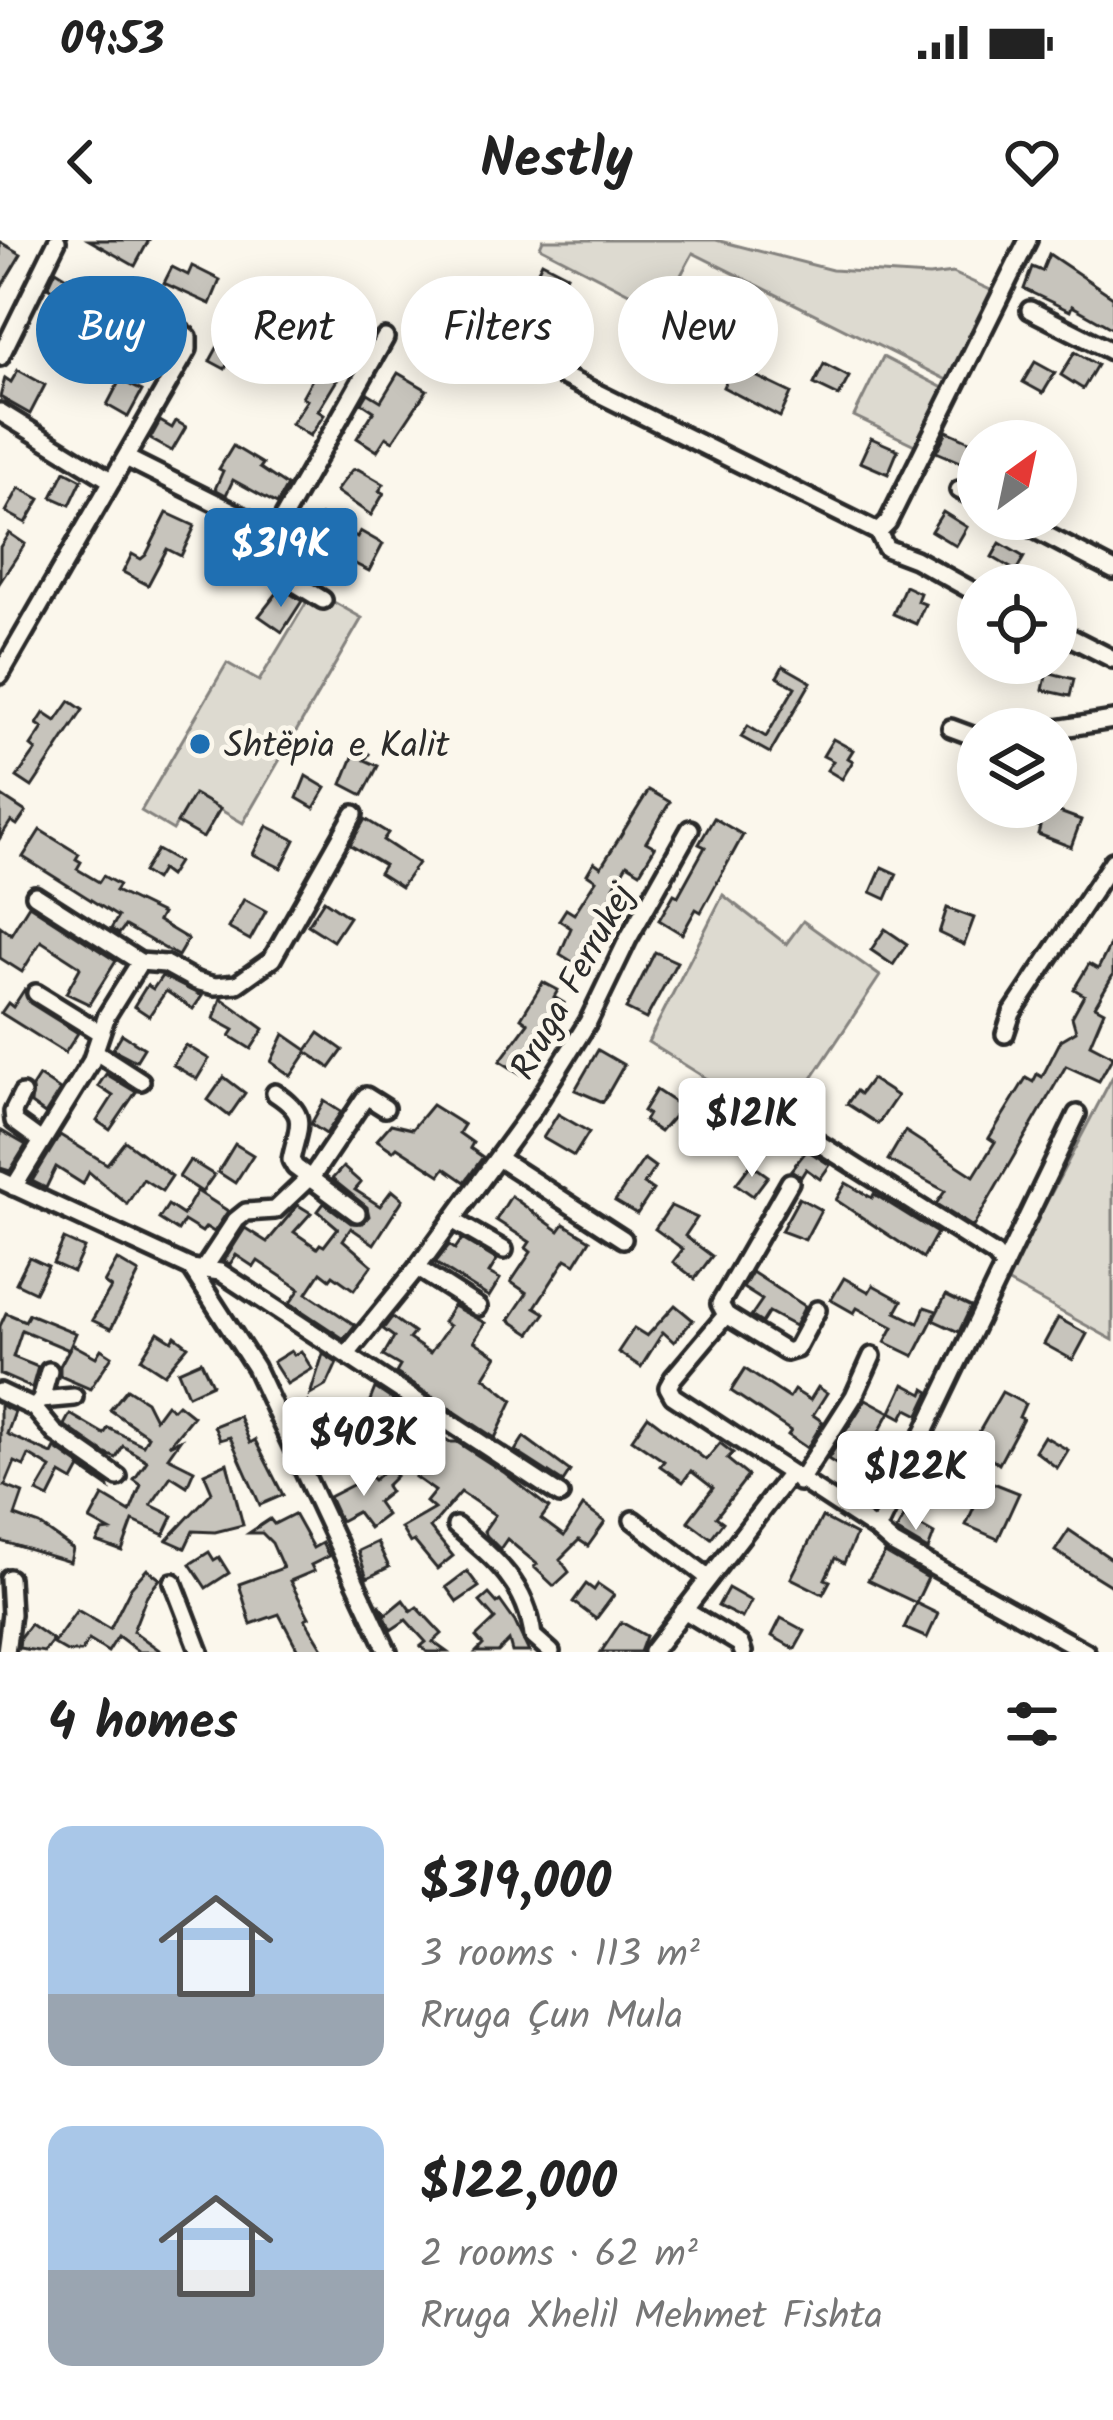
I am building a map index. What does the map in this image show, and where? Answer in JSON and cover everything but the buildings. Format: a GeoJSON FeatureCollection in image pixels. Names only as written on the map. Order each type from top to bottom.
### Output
{"type":"FeatureCollection","features":[{"type":"Feature","properties":{"kind":"street"},"geometry":{"type":"LineString","coordinates":[[878,532],[888,522],[1028,240]]}},
{"type":"Feature","properties":{"kind":"street"},"geometry":{"type":"LineString","coordinates":[[0,357],[57,241]]}},
{"type":"Feature","properties":{"kind":"street"},"geometry":{"type":"LineString","coordinates":[[1030,310],[1113,352]]}},
{"type":"Feature","properties":{"kind":"street"},"geometry":{"type":"LineString","coordinates":[[323,600],[260,557],[385,338]]}},
{"type":"Feature","properties":{"kind":"street"},"geometry":{"type":"LineString","coordinates":[[0,675],[169,384]]}},
{"type":"Feature","properties":{"kind":"street"},"geometry":{"type":"LineString","coordinates":[[579,384],[878,532],[886,548],[957,582]]}},
{"type":"Feature","properties":{"kind":"street"},"geometry":{"type":"LineString","coordinates":[[0,412],[112,481]]}},
{"type":"Feature","properties":{"kind":"street"},"geometry":{"type":"LineString","coordinates":[[128,459],[274,532]]}},
{"type":"Feature","properties":{"kind":"street"},"geometry":{"type":"LineString","coordinates":[[1055,540],[1113,570]]}},
{"type":"Feature","properties":{"kind":"street"},"geometry":{"type":"LineString","coordinates":[[1077,641],[1113,658]]}},
{"type":"Feature","properties":{"kind":"street"},"geometry":{"type":"LineString","coordinates":[[1077,726],[1113,720]]}},
{"type":"Feature","properties":{"kind":"street"},"geometry":{"type":"LineString","coordinates":[[951,728],[957,730]]}},
{"type":"Feature","properties":{"kind":"street"},"geometry":{"type":"LineString","coordinates":[[35,895],[140,962],[164,964],[215,986],[237,985],[255,975],[280,946],[354,814]]}},
{"type":"Feature","properties":{"kind":"street","name":"Rruga Ferrukej"},"geometry":{"type":"LineString","coordinates":[[347,1354],[498,1158],[588,1022],[628,939],[690,830]]}},
{"type":"Feature","properties":{"kind":"street"},"geometry":{"type":"LineString","coordinates":[[1005,1034],[1012,1013],[1113,861]]}},
{"type":"Feature","properties":{"kind":"street"},"geometry":{"type":"LineString","coordinates":[[140,962],[99,1032],[96,1052],[7,1184],[198,1268],[220,1272],[560,1495]]}},
{"type":"Feature","properties":{"kind":"street"},"geometry":{"type":"LineString","coordinates":[[36,993],[99,1032]]}},
{"type":"Feature","properties":{"kind":"street"},"geometry":{"type":"LineString","coordinates":[[96,1052],[141,1081]]}},
{"type":"Feature","properties":{"kind":"street"},"geometry":{"type":"LineString","coordinates":[[275,1093],[297,1108],[300,1118],[291,1160],[357,1213]]}},
{"type":"Feature","properties":{"kind":"street"},"geometry":{"type":"LineString","coordinates":[[22,1094],[14,1120],[40,1140]]}},
{"type":"Feature","properties":{"kind":"street"},"geometry":{"type":"LineString","coordinates":[[198,1268],[236,1220],[246,1212],[275,1210],[308,1178],[366,1096],[385,1108]]}},
{"type":"Feature","properties":{"kind":"street"},"geometry":{"type":"LineString","coordinates":[[877,1530],[1077,1114]]}},
{"type":"Feature","properties":{"kind":"street"},"geometry":{"type":"LineString","coordinates":[[796,1120],[801,1132],[995,1255],[1002,1264]]}},
{"type":"Feature","properties":{"kind":"street"},"geometry":{"type":"LineString","coordinates":[[498,1158],[623,1239]]}},
{"type":"Feature","properties":{"kind":"street"},"geometry":{"type":"LineString","coordinates":[[790,1182],[720,1304],[726,1315],[786,1352],[796,1348],[817,1310]]}},
{"type":"Feature","properties":{"kind":"street"},"geometry":{"type":"LineString","coordinates":[[452,1220],[504,1250]]}},
{"type":"Feature","properties":{"kind":"street"},"geometry":{"type":"LineString","coordinates":[[198,1268],[255,1366],[388,1652]]}},
{"type":"Feature","properties":{"kind":"street"},"geometry":{"type":"LineString","coordinates":[[417,1268],[478,1307]]}},
{"type":"Feature","properties":{"kind":"street"},"geometry":{"type":"LineString","coordinates":[[726,1315],[668,1387],[684,1405],[893,1544],[1086,1652]]}},
{"type":"Feature","properties":{"kind":"street"},"geometry":{"type":"LineString","coordinates":[[652,1652],[794,1479],[854,1396],[872,1356]]}},
{"type":"Feature","properties":{"kind":"street"},"geometry":{"type":"LineString","coordinates":[[37,1404],[49,1371]]}},
{"type":"Feature","properties":{"kind":"street"},"geometry":{"type":"LineString","coordinates":[[0,1392],[37,1404],[74,1396]]}},
{"type":"Feature","properties":{"kind":"street"},"geometry":{"type":"LineString","coordinates":[[37,1404],[55,1433],[118,1477]]}},
{"type":"Feature","properties":{"kind":"street"},"geometry":{"type":"LineString","coordinates":[[633,1520],[709,1578]]}},
{"type":"Feature","properties":{"kind":"street"},"geometry":{"type":"LineString","coordinates":[[456,1526],[511,1574],[531,1617],[533,1636],[550,1652]]}},
{"type":"Feature","properties":{"kind":"street"},"geometry":{"type":"LineString","coordinates":[[6,1652],[9,1578]]}},
{"type":"Feature","properties":{"kind":"street"},"geometry":{"type":"LineString","coordinates":[[173,1582],[200,1652]]}},
{"type":"Feature","properties":{"kind":"street"},"geometry":{"type":"LineString","coordinates":[[683,1610],[740,1644],[743,1652]]}},
{"type":"Feature","properties":{"kind":"shaded area"},"geometry":{"type":"Polygon","coordinates":[[[543,240],[716,240],[832,270],[953,273],[997,293],[951,382],[778,296],[778,276],[739,276],[693,253],[680,276],[618,276],[618,287],[540,247],[543,240]]]}},
{"type":"Feature","properties":{"kind":"shaded area"},"geometry":{"type":"Polygon","coordinates":[[[883,357],[945,389],[919,447],[854,416],[883,357]]]}},
{"type":"Feature","properties":{"kind":"shaded area"},"geometry":{"type":"Polygon","coordinates":[[[309,598],[330,600],[362,618],[243,823],[195,795],[173,830],[141,811],[227,663],[259,681],[309,598]]]}},
{"type":"Feature","properties":{"kind":"shaded area"},"geometry":{"type":"Polygon","coordinates":[[[723,895],[786,944],[803,921],[880,976],[781,1125],[648,1042],[723,895]]]}},
{"type":"Feature","properties":{"kind":"shaded area"},"geometry":{"type":"Polygon","coordinates":[[[1113,1076],[1113,1340],[1005,1281],[1113,1076]]]}},
{"type":"Feature","properties":{"kind":"place","name":"Shtëpia e Kalit"},"geometry":{"type":"Point","coordinates":[200,744]}}]}
